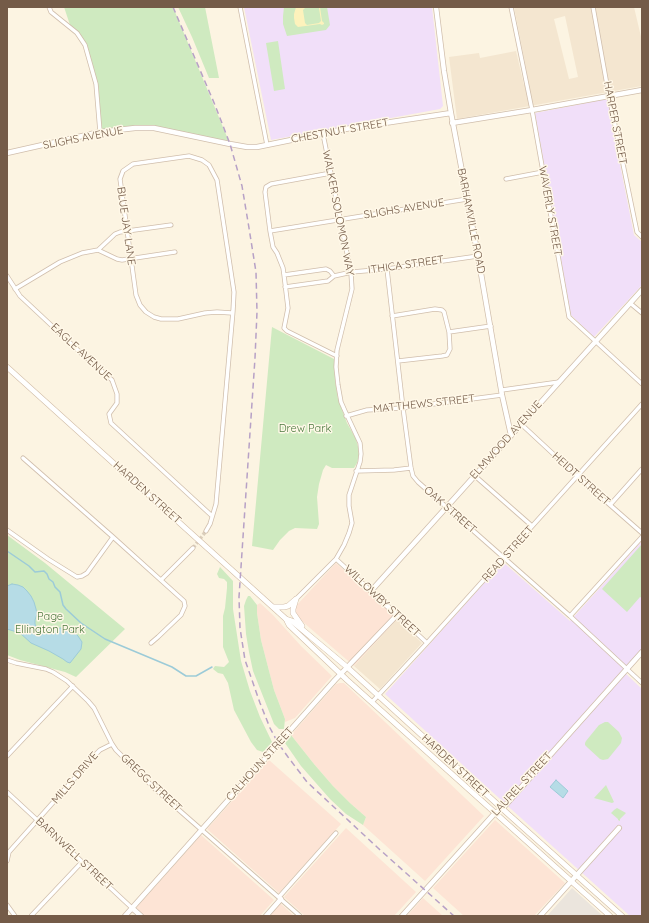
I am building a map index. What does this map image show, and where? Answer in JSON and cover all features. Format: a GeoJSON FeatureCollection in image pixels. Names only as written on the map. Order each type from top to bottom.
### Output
{"type":"FeatureCollection","features":[{"type":"Feature","properties":{"kind":"main road","name":"HARDEN STREET"},"geometry":{"type":"LineString","coordinates":[[7,367],[272,606],[286,619],[289,625],[340,674],[610,916]]}},
{"type":"Feature","properties":{"kind":"main road"},"geometry":{"type":"LineString","coordinates":[[272,606],[288,606],[296,600]]}},
{"type":"Feature","properties":{"kind":"main road"},"geometry":{"type":"LineString","coordinates":[[296,600],[293,609],[294,615],[309,634]]}},
{"type":"Feature","properties":{"kind":"main road","name":"HARDEN STREET"},"geometry":{"type":"LineString","coordinates":[[286,619],[292,621],[309,634],[379,695],[502,809],[622,916]]}},
{"type":"Feature","properties":{"kind":"street"},"geometry":{"type":"LineString","coordinates":[[49,7],[51,12],[77,33],[85,45],[96,84],[100,132]]}},
{"type":"Feature","properties":{"kind":"street"},"geometry":{"type":"LineString","coordinates":[[240,7],[268,145]]}},
{"type":"Feature","properties":{"kind":"street","name":"BARHAMVILLE ROAD"},"geometry":{"type":"LineString","coordinates":[[436,7],[450,113],[511,435]]}},
{"type":"Feature","properties":{"kind":"street","name":"WAVERLY STREET"},"geometry":{"type":"LineString","coordinates":[[511,7],[532,110],[569,317],[642,384]]}},
{"type":"Feature","properties":{"kind":"street","name":"HARPER STREET"},"geometry":{"type":"LineString","coordinates":[[593,7],[609,96],[637,232],[642,237]]}},
{"type":"Feature","properties":{"kind":"street"},"geometry":{"type":"LineString","coordinates":[[452,124],[642,90]]}},
{"type":"Feature","properties":{"kind":"street","name":"CHESTNUT STREET"},"geometry":{"type":"LineString","coordinates":[[230,144],[252,147],[268,145],[323,134],[450,113]]}},
{"type":"Feature","properties":{"kind":"street","name":"SLIGHS AVENUE"},"geometry":{"type":"LineString","coordinates":[[7,153],[100,132],[135,128],[154,128],[230,144]]}},
{"type":"Feature","properties":{"kind":"street","name":"WALKER SOLOMON WAY"},"geometry":{"type":"LineString","coordinates":[[296,600],[336,559],[344,545],[352,523],[349,495],[360,462],[360,443],[346,416],[341,402],[336,367],[338,350],[352,289],[351,272],[323,134]]}},
{"type":"Feature","properties":{"kind":"street","name":"BLUE JAY LANE"},"geometry":{"type":"LineString","coordinates":[[206,531],[210,524],[216,504],[234,292],[217,180],[209,165],[202,160],[190,156],[133,164],[123,171],[120,179],[136,295],[146,312],[154,317],[178,319],[205,313],[232,313]]}},
{"type":"Feature","properties":{"kind":"street"},"geometry":{"type":"LineString","coordinates":[[506,179],[543,172]]}},
{"type":"Feature","properties":{"kind":"street"},"geometry":{"type":"LineString","coordinates":[[331,174],[270,184],[266,187],[265,192],[273,247],[283,268],[286,287],[288,308],[284,328],[287,331],[337,356]]}},
{"type":"Feature","properties":{"kind":"street","name":"SLIGHS AVENUE"},"geometry":{"type":"LineString","coordinates":[[270,231],[467,199]]}},
{"type":"Feature","properties":{"kind":"street"},"geometry":{"type":"LineString","coordinates":[[16,289],[60,262],[82,253],[98,250],[115,234],[171,225]]}},
{"type":"Feature","properties":{"kind":"street"},"geometry":{"type":"LineString","coordinates":[[98,250],[116,259],[175,252]]}},
{"type":"Feature","properties":{"kind":"street","name":"ITHICA STREET"},"geometry":{"type":"LineString","coordinates":[[286,287],[328,281],[334,276],[351,272],[387,269],[478,256]]}},
{"type":"Feature","properties":{"kind":"street","name":"OAK STREET"},"geometry":{"type":"LineString","coordinates":[[387,269],[403,408],[413,476],[570,616],[642,683]]}},
{"type":"Feature","properties":{"kind":"street","name":"ITHICA STREET"},"geometry":{"type":"LineString","coordinates":[[284,275],[330,270],[334,276]]}},
{"type":"Feature","properties":{"kind":"street","name":"EAGLE AVENUE"},"geometry":{"type":"LineString","coordinates":[[7,276],[20,296],[112,380],[117,394],[117,403],[109,414],[111,423],[212,516]]}},
{"type":"Feature","properties":{"kind":"street","name":"ELMWOOD AVENUE"},"geometry":{"type":"LineString","coordinates":[[371,591],[642,290]]}},
{"type":"Feature","properties":{"kind":"street"},"geometry":{"type":"LineString","coordinates":[[630,303],[642,313]]}},
{"type":"Feature","properties":{"kind":"street"},"geometry":{"type":"LineString","coordinates":[[392,316],[435,309],[442,310],[444,312],[449,332],[450,350],[447,355],[398,362]]}},
{"type":"Feature","properties":{"kind":"street"},"geometry":{"type":"LineString","coordinates":[[449,332],[491,326]]}},
{"type":"Feature","properties":{"kind":"street","name":"MATTHEWS STREET"},"geometry":{"type":"LineString","coordinates":[[346,416],[367,410],[403,408],[559,382]]}},
{"type":"Feature","properties":{"kind":"street","name":"READ STREET"},"geometry":{"type":"LineString","coordinates":[[372,702],[642,404]]}},
{"type":"Feature","properties":{"kind":"street","name":"HEIDT STREET"},"geometry":{"type":"LineString","coordinates":[[521,424],[642,533]]}},
{"type":"Feature","properties":{"kind":"street"},"geometry":{"type":"LineString","coordinates":[[23,458],[114,537],[184,601],[185,606],[181,615],[151,643]]}},
{"type":"Feature","properties":{"kind":"street"},"geometry":{"type":"LineString","coordinates":[[356,471],[411,468]]}},
{"type":"Feature","properties":{"kind":"street"},"geometry":{"type":"LineString","coordinates":[[610,504],[642,469]]}},
{"type":"Feature","properties":{"kind":"street"},"geometry":{"type":"LineString","coordinates":[[475,476],[532,526]]}},
{"type":"Feature","properties":{"kind":"street"},"geometry":{"type":"LineString","coordinates":[[7,530],[48,559],[77,577],[87,573],[114,537]]}},
{"type":"Feature","properties":{"kind":"street"},"geometry":{"type":"LineString","coordinates":[[570,616],[642,537]]}},
{"type":"Feature","properties":{"kind":"street"},"geometry":{"type":"LineString","coordinates":[[161,580],[193,548]]}},
{"type":"Feature","properties":{"kind":"street","name":"WILLOWBY STREET"},"geometry":{"type":"LineString","coordinates":[[336,559],[427,643]]}},
{"type":"Feature","properties":{"kind":"street","name":"CALHOUN STREET"},"geometry":{"type":"LineString","coordinates":[[125,916],[340,674],[368,647],[397,615]]}},
{"type":"Feature","properties":{"kind":"street","name":"LAUREL STREET"},"geometry":{"type":"LineString","coordinates":[[402,916],[495,813],[502,809],[642,652]]}},
{"type":"Feature","properties":{"kind":"street","name":"GREGG STREET"},"geometry":{"type":"LineString","coordinates":[[7,660],[46,669],[61,676],[73,686],[94,708],[116,750],[156,789],[300,916]]}},
{"type":"Feature","properties":{"kind":"street"},"geometry":{"type":"LineString","coordinates":[[7,756],[73,686]]}},
{"type":"Feature","properties":{"kind":"street","name":"MILLS DRIVE"},"geometry":{"type":"LineString","coordinates":[[7,861],[8,852],[38,821],[97,753],[112,744]]}},
{"type":"Feature","properties":{"kind":"street","name":"BARNWELL STREET"},"geometry":{"type":"LineString","coordinates":[[7,792],[141,916]]}},
{"type":"Feature","properties":{"kind":"street"},"geometry":{"type":"LineString","coordinates":[[540,916],[619,828]]}},
{"type":"Feature","properties":{"kind":"street"},"geometry":{"type":"LineString","coordinates":[[266,916],[336,833]]}},
{"type":"Feature","properties":{"kind":"street"},"geometry":{"type":"LineString","coordinates":[[31,916],[82,862]]}},
{"type":"Feature","properties":{"kind":"street"},"geometry":{"type":"LineString","coordinates":[[7,905],[15,916]]}},
{"type":"Feature","properties":{"kind":"shaded area"},"geometry":{"type":"Polygon","coordinates":[[[244,7],[432,7],[443,106],[440,109],[271,140],[244,7]]]}},
{"type":"Feature","properties":{"kind":"shaded area"},"geometry":{"type":"Polygon","coordinates":[[[514,7],[634,7],[642,41],[642,86],[457,119],[449,57],[479,53],[480,58],[516,51],[524,85],[529,84],[514,7]],[[565,16],[554,19],[569,79],[578,77],[565,16]]]}},
{"type":"Feature","properties":{"kind":"shaded area"},"geometry":{"type":"Polygon","coordinates":[[[607,99],[634,235],[642,242],[642,285],[594,337],[571,315],[535,113],[607,99]]]}},
{"type":"Feature","properties":{"kind":"shaded area"},"geometry":{"type":"Polygon","coordinates":[[[642,541],[642,650],[623,671],[642,689],[642,916],[630,916],[385,694],[503,562],[570,621],[642,541]]]}},
{"type":"Feature","properties":{"kind":"shaded area"},"geometry":{"type":"Polygon","coordinates":[[[336,563],[397,619],[354,666],[296,616],[295,607],[336,563]]]}},
{"type":"Feature","properties":{"kind":"shaded area"},"geometry":{"type":"Polygon","coordinates":[[[260,603],[332,676],[295,718],[285,722],[274,690],[261,640],[257,613],[257,605],[260,603]]]}},
{"type":"Feature","properties":{"kind":"shaded area"},"geometry":{"type":"Polygon","coordinates":[[[397,619],[422,643],[380,689],[354,666],[397,619]]]}},
{"type":"Feature","properties":{"kind":"shaded area"},"geometry":{"type":"Polygon","coordinates":[[[344,683],[484,816],[425,881],[363,825],[366,817],[333,786],[291,735],[336,684],[344,683]]]}},
{"type":"Feature","properties":{"kind":"shaded area"},"geometry":{"type":"Polygon","coordinates":[[[269,760],[341,824],[279,893],[207,829],[269,760]]]}},
{"type":"Feature","properties":{"kind":"shaded area"},"geometry":{"type":"Polygon","coordinates":[[[495,820],[565,883],[534,916],[464,916],[433,888],[495,820]]]}},
{"type":"Feature","properties":{"kind":"shaded area"},"geometry":{"type":"Polygon","coordinates":[[[346,828],[416,892],[394,916],[305,916],[284,897],[346,828]]]}},
{"type":"Feature","properties":{"kind":"shaded area"},"geometry":{"type":"Polygon","coordinates":[[[201,835],[274,900],[260,916],[145,916],[136,908],[201,835]]]}},
{"type":"Feature","properties":{"kind":"shaded area"},"geometry":{"type":"Polygon","coordinates":[[[572,888],[603,916],[547,916],[572,888]]]}},
{"type":"Feature","properties":{"kind":"shaded area"},"geometry":{"type":"Polygon","coordinates":[[[423,898],[443,916],[407,916],[423,898]]]}},
{"type":"Feature","properties":{"kind":"shaded area"},"geometry":{"type":"Polygon","coordinates":[[[280,903],[294,916],[268,916],[280,903]]]}},
{"type":"Feature","properties":{"kind":"green space"},"geometry":{"type":"Polygon","coordinates":[[[64,7],[173,7],[230,144],[152,128],[100,132],[96,84],[85,45],[71,28],[64,7]]]}},
{"type":"Feature","properties":{"kind":"green space"},"geometry":{"type":"Polygon","coordinates":[[[178,7],[205,7],[219,78],[209,78],[178,7]]]}},
{"type":"Feature","properties":{"kind":"green space"},"geometry":{"type":"Polygon","coordinates":[[[284,7],[327,7],[330,25],[326,30],[287,36],[283,24],[284,7]]]}},
{"type":"Feature","properties":{"kind":"green space"},"geometry":{"type":"Polygon","coordinates":[[[278,41],[285,89],[274,91],[266,43],[278,41]]]}},
{"type":"Feature","properties":{"kind":"green space","name":"Drew Park"},"geometry":{"type":"Polygon","coordinates":[[[272,327],[334,359],[338,399],[347,423],[356,439],[359,455],[354,468],[332,468],[326,465],[323,470],[317,497],[319,524],[317,529],[295,528],[289,531],[280,540],[273,550],[252,546],[272,327]]]}},
{"type":"Feature","properties":{"kind":"green space","name":"Page Ellington Park"},"geometry":{"type":"Polygon","coordinates":[[[7,535],[45,563],[125,629],[76,677],[65,672],[7,655],[7,535]]]}},
{"type":"Feature","properties":{"kind":"green space"},"geometry":{"type":"Polygon","coordinates":[[[642,544],[642,598],[640,597],[627,612],[602,589],[642,544]]]}},
{"type":"Feature","properties":{"kind":"green space"},"geometry":{"type":"Polygon","coordinates":[[[220,567],[233,581],[233,609],[241,661],[250,691],[272,742],[271,745],[263,752],[257,750],[251,742],[234,710],[228,683],[223,674],[218,673],[213,669],[215,666],[224,667],[229,662],[223,647],[223,616],[227,582],[224,579],[219,578],[217,574],[220,567]]]}},
{"type":"Feature","properties":{"kind":"green space"},"geometry":{"type":"Polygon","coordinates":[[[248,596],[250,596],[257,605],[261,640],[274,690],[285,719],[284,729],[279,729],[274,724],[253,671],[246,634],[244,606],[248,596]]]}},
{"type":"Feature","properties":{"kind":"green space"},"geometry":{"type":"Polygon","coordinates":[[[608,722],[619,732],[622,738],[621,743],[608,759],[603,760],[588,748],[585,743],[599,725],[608,722]]]}},
{"type":"Feature","properties":{"kind":"green space"},"geometry":{"type":"Polygon","coordinates":[[[291,735],[333,786],[366,817],[363,825],[346,814],[330,799],[301,766],[285,743],[291,735]]]}},
{"type":"Feature","properties":{"kind":"green space"},"geometry":{"type":"Polygon","coordinates":[[[606,785],[614,802],[612,803],[594,798],[606,785]]]}},
{"type":"Feature","properties":{"kind":"green space"},"geometry":{"type":"Polygon","coordinates":[[[617,808],[626,813],[620,821],[611,813],[617,808]]]}},
{"type":"Feature","properties":{"kind":"sand"},"geometry":{"type":"Polygon","coordinates":[[[296,7],[312,7],[305,8],[303,10],[305,23],[307,25],[319,23],[321,21],[318,7],[320,7],[322,21],[324,24],[298,27],[295,24],[294,18],[296,7]]]}},
{"type":"Feature","properties":{"kind":"water"},"geometry":{"type":"Polygon","coordinates":[[[12,584],[23,587],[31,596],[37,614],[35,624],[37,629],[42,631],[61,628],[68,629],[73,631],[78,636],[82,642],[81,649],[70,663],[31,643],[20,633],[7,629],[7,586],[12,584]]]}},
{"type":"Feature","properties":{"kind":"water"},"geometry":{"type":"Polygon","coordinates":[[[556,780],[568,791],[563,798],[550,787],[556,780]]]}},
{"type":"Feature","properties":{"kind":"waterway"},"geometry":{"type":"LineString","coordinates":[[7,551],[35,572],[44,571],[60,592],[63,605],[66,609],[81,623],[105,639],[172,667],[186,676],[196,676],[212,667]]}},
{"type":"Feature","properties":{"kind":"tunnel"},"geometry":{"type":"LineString","coordinates":[[193,548],[206,531]]}},
{"type":"Feature","properties":{"kind":"railway"},"geometry":{"type":"LineString","coordinates":[[173,7],[230,144],[242,186],[256,272],[257,312],[255,358],[239,597],[240,628],[245,660],[270,728],[278,743],[307,782],[454,916]]}}]}
